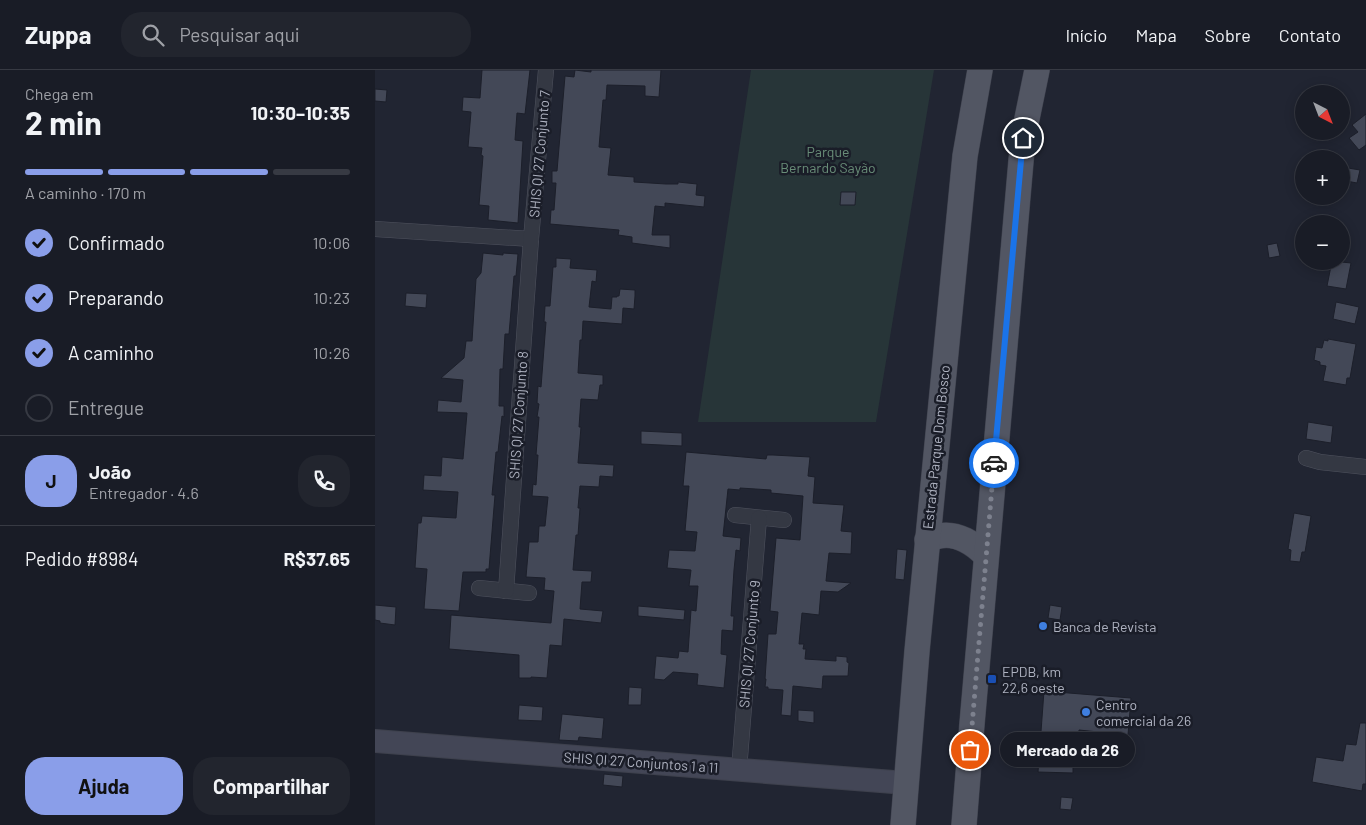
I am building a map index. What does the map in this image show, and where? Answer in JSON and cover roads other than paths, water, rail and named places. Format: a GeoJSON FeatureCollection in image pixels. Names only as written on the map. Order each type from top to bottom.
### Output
{"type":"FeatureCollection","features":[{"type":"Feature","properties":{"kind":"main road","name":"Estrada Parque Dom Bosco"},"geometry":{"type":"LineString","coordinates":[[903,825],[927,540],[965,156],[979,70]]}},
{"type":"Feature","properties":{"kind":"main road"},"geometry":{"type":"LineString","coordinates":[[964,825],[1023,138],[1037,70]]}},
{"type":"Feature","properties":{"kind":"main road"},"geometry":{"type":"LineString","coordinates":[[927,540],[940,535],[953,536],[977,546],[986,556]]}},
{"type":"Feature","properties":{"kind":"street","name":"SHIS QI 27 Conjunto 7"},"geometry":{"type":"LineString","coordinates":[[531,239],[546,70]]}},
{"type":"Feature","properties":{"kind":"street"},"geometry":{"type":"LineString","coordinates":[[375,229],[531,239]]}},
{"type":"Feature","properties":{"kind":"street","name":"SHIS QI 27 Conjunto 8"},"geometry":{"type":"LineString","coordinates":[[506,591],[531,239]]}},
{"type":"Feature","properties":{"kind":"street"},"geometry":{"type":"LineString","coordinates":[[1306,458],[1320,462],[1366,467]]}},
{"type":"Feature","properties":{"kind":"street"},"geometry":{"type":"LineString","coordinates":[[735,515],[784,520]]}},
{"type":"Feature","properties":{"kind":"street","name":"SHIS QI 27 Conjunto 9"},"geometry":{"type":"LineString","coordinates":[[739,770],[759,518]]}},
{"type":"Feature","properties":{"kind":"street"},"geometry":{"type":"LineString","coordinates":[[479,588],[529,593]]}},
{"type":"Feature","properties":{"kind":"street","name":"SHIS QI 27 Conjuntos 1 a 11"},"geometry":{"type":"LineString","coordinates":[[375,741],[906,783]]}},
{"type":"Feature","properties":{"kind":"place","name":"Banca de Revista"},"geometry":{"type":"Point","coordinates":[1043,626]}},
{"type":"Feature","properties":{"kind":"place","name":"EPDB, km 22,6 oeste"},"geometry":{"type":"Point","coordinates":[992,679]}},
{"type":"Feature","properties":{"kind":"place","name":"Centro comercial da 26"},"geometry":{"type":"Point","coordinates":[1086,712]}},
{"type":"Feature","properties":{"kind":"place","name":"Mercado da 26"},"geometry":{"type":"Point","coordinates":[970,750]}},
{"type":"Feature","properties":{"kind":"park label","name":"Parque Bernardo Sayão"},"geometry":{"type":"Point","coordinates":[828,159]}}]}
